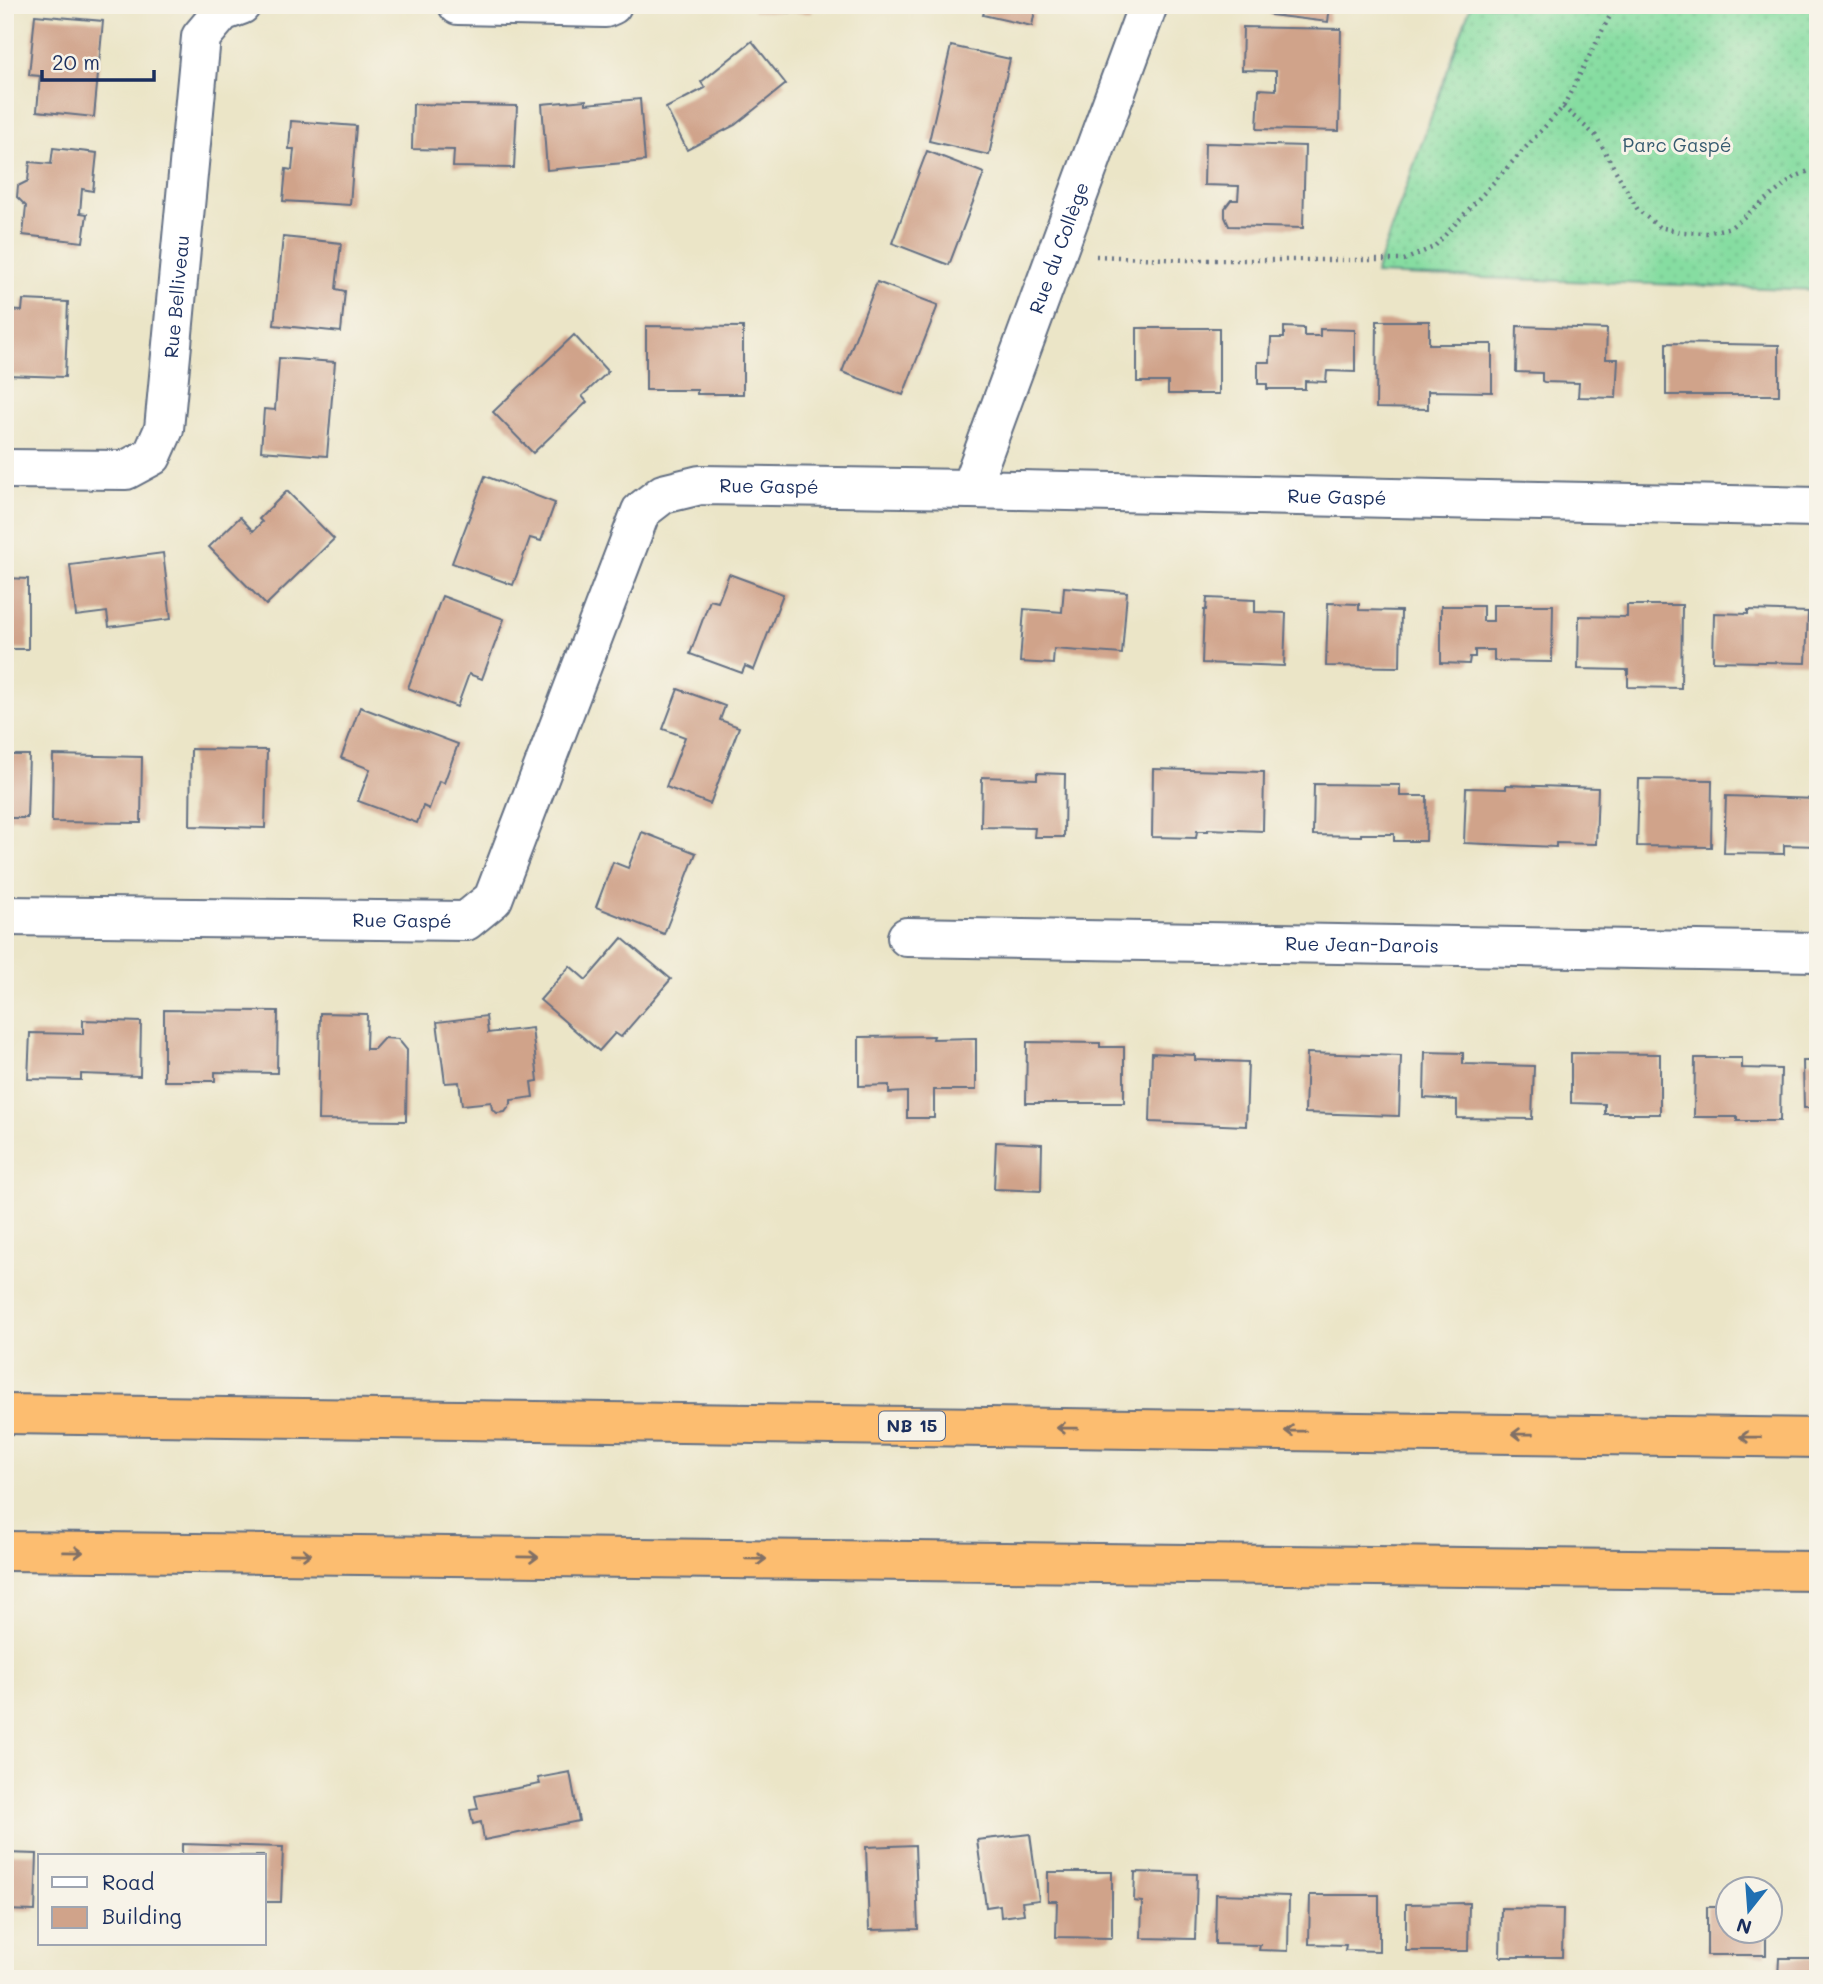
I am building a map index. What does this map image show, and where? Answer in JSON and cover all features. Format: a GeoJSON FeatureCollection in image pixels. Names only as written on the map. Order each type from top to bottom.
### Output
{"type":"FeatureCollection","features":[{"type":"Feature","properties":{"kind":"highway","name":"NB 15"},"geometry":{"type":"LineString","coordinates":[[5,1414],[1818,1438]]}},
{"type":"Feature","properties":{"kind":"highway"},"geometry":{"type":"LineString","coordinates":[[5,1551],[1818,1571]]}},
{"type":"Feature","properties":{"kind":"street","name":"Rue Belliveau"},"geometry":{"type":"LineString","coordinates":[[5,469],[125,470],[152,456],[164,429],[201,37],[222,12],[241,5]]}},
{"type":"Feature","properties":{"kind":"street"},"geometry":{"type":"LineString","coordinates":[[458,5],[606,8],[612,5]]}},
{"type":"Feature","properties":{"kind":"street","name":"Rue du Collège"},"geometry":{"type":"LineString","coordinates":[[970,489],[1148,5]]}},
{"type":"Feature","properties":{"kind":"street","name":"Rue Gaspé"},"geometry":{"type":"LineString","coordinates":[[5,916],[466,921],[493,900],[641,511],[663,494],[700,485],[1818,506]]}},
{"type":"Feature","properties":{"kind":"street","name":"Rue Jean-Darois"},"geometry":{"type":"LineString","coordinates":[[907,937],[1818,953]]}},
{"type":"Feature","properties":{"kind":"path"},"geometry":{"type":"LineString","coordinates":[[1056,254],[1188,260],[1404,260],[1434,247],[1563,107],[1614,8],[1619,5]]}},
{"type":"Feature","properties":{"kind":"path"},"geometry":{"type":"LineString","coordinates":[[1563,107],[1597,136],[1638,209],[1659,227],[1682,232],[1707,233],[1731,228],[1795,177],[1818,167]]}},
{"type":"Feature","properties":{"kind":"green space","name":"Parc Gaspé"},"geometry":{"type":"Polygon","coordinates":[[[1471,5],[1818,5],[1818,290],[1375,274],[1471,5]]]}},
{"type":"Feature","properties":{"kind":"building"},"geometry":{"type":"Polygon","coordinates":[[[753,5],[813,5],[812,13],[753,11],[753,5]]]}},
{"type":"Feature","properties":{"kind":"building"},"geometry":{"type":"Polygon","coordinates":[[[986,5],[1036,5],[1032,26],[983,15],[986,5]]]}},
{"type":"Feature","properties":{"kind":"building"},"geometry":{"type":"Polygon","coordinates":[[[1261,5],[1330,5],[1328,22],[1271,15],[1261,5]]]}},
{"type":"Feature","properties":{"kind":"building"},"geometry":{"type":"Polygon","coordinates":[[[35,15],[103,21],[94,117],[37,111],[40,76],[29,75],[35,15]]]}},
{"type":"Feature","properties":{"kind":"building"},"geometry":{"type":"Polygon","coordinates":[[[1243,27],[1341,29],[1339,131],[1257,129],[1259,89],[1276,90],[1276,71],[1242,70],[1243,27]]]}},
{"type":"Feature","properties":{"kind":"building"},"geometry":{"type":"Polygon","coordinates":[[[752,41],[786,84],[735,125],[687,150],[666,108],[705,88],[701,82],[752,41]]]}},
{"type":"Feature","properties":{"kind":"building"},"geometry":{"type":"Polygon","coordinates":[[[951,46],[1010,59],[989,155],[929,141],[951,46]]]}},
{"type":"Feature","properties":{"kind":"building"},"geometry":{"type":"Polygon","coordinates":[[[640,99],[645,161],[547,170],[542,104],[586,100],[586,104],[640,99]]]}},
{"type":"Feature","properties":{"kind":"building"},"geometry":{"type":"Polygon","coordinates":[[[413,104],[517,106],[514,168],[453,167],[454,150],[412,149],[413,104]]]}},
{"type":"Feature","properties":{"kind":"building"},"geometry":{"type":"Polygon","coordinates":[[[291,121],[356,126],[350,205],[283,201],[286,169],[292,170],[294,149],[289,149],[291,121]]]}},
{"type":"Feature","properties":{"kind":"building"},"geometry":{"type":"Polygon","coordinates":[[[1205,143],[1305,146],[1303,228],[1229,226],[1225,208],[1231,200],[1238,200],[1239,186],[1204,185],[1205,143]]]}},
{"type":"Feature","properties":{"kind":"building"},"geometry":{"type":"Polygon","coordinates":[[[53,148],[97,153],[93,191],[82,189],[80,213],[87,214],[83,242],[23,235],[26,206],[17,197],[18,186],[28,181],[30,162],[51,164],[53,148]]]}},
{"type":"Feature","properties":{"kind":"building"},"geometry":{"type":"Polygon","coordinates":[[[927,151],[984,173],[949,265],[892,243],[927,151]]]}},
{"type":"Feature","properties":{"kind":"building"},"geometry":{"type":"Polygon","coordinates":[[[283,237],[341,243],[336,289],[345,291],[341,332],[274,325],[283,237]]]}},
{"type":"Feature","properties":{"kind":"building"},"geometry":{"type":"Polygon","coordinates":[[[877,282],[938,305],[903,395],[842,372],[877,282]]]}},
{"type":"Feature","properties":{"kind":"building"},"geometry":{"type":"Polygon","coordinates":[[[23,300],[68,302],[65,377],[5,375],[5,310],[22,311],[23,300]]]}},
{"type":"Feature","properties":{"kind":"building"},"geometry":{"type":"Polygon","coordinates":[[[1377,321],[1429,321],[1429,344],[1492,344],[1492,392],[1428,391],[1428,409],[1376,408],[1377,321]]]}},
{"type":"Feature","properties":{"kind":"building"},"geometry":{"type":"Polygon","coordinates":[[[646,326],[743,327],[743,394],[697,394],[697,390],[646,390],[646,326]]]}},
{"type":"Feature","properties":{"kind":"building"},"geometry":{"type":"Polygon","coordinates":[[[1517,326],[1607,329],[1606,359],[1618,359],[1616,398],[1578,397],[1579,383],[1544,382],[1542,373],[1516,372],[1517,326]]]}},
{"type":"Feature","properties":{"kind":"building"},"geometry":{"type":"Polygon","coordinates":[[[1284,327],[1304,328],[1304,336],[1320,336],[1320,329],[1355,330],[1355,372],[1327,371],[1326,382],[1305,381],[1305,389],[1267,389],[1267,384],[1258,384],[1258,362],[1270,362],[1271,338],[1284,338],[1284,327]]]}},
{"type":"Feature","properties":{"kind":"building"},"geometry":{"type":"Polygon","coordinates":[[[1137,328],[1219,328],[1219,394],[1168,394],[1168,382],[1137,382],[1137,328]]]}},
{"type":"Feature","properties":{"kind":"building"},"geometry":{"type":"Polygon","coordinates":[[[574,335],[608,372],[582,396],[587,402],[533,453],[493,412],[574,335]]]}},
{"type":"Feature","properties":{"kind":"building"},"geometry":{"type":"Polygon","coordinates":[[[1666,343],[1779,345],[1779,395],[1666,395],[1666,343]]]}},
{"type":"Feature","properties":{"kind":"building"},"geometry":{"type":"Polygon","coordinates":[[[279,358],[335,362],[327,456],[261,451],[264,409],[275,410],[279,358]]]}},
{"type":"Feature","properties":{"kind":"building"},"geometry":{"type":"Polygon","coordinates":[[[485,476],[555,503],[541,541],[530,538],[513,585],[452,563],[485,476]]]}},
{"type":"Feature","properties":{"kind":"building"},"geometry":{"type":"Polygon","coordinates":[[[287,491],[334,539],[266,605],[209,547],[240,517],[253,531],[262,522],[259,519],[287,491]]]}},
{"type":"Feature","properties":{"kind":"building"},"geometry":{"type":"Polygon","coordinates":[[[163,553],[171,619],[109,627],[107,612],[76,616],[70,565],[163,553]]]}},
{"type":"Feature","properties":{"kind":"building"},"geometry":{"type":"Polygon","coordinates":[[[729,574],[783,594],[754,670],[745,666],[742,673],[690,654],[710,600],[718,602],[729,574]]]}},
{"type":"Feature","properties":{"kind":"building"},"geometry":{"type":"Polygon","coordinates":[[[5,578],[28,579],[28,649],[5,649],[5,578]]]}},
{"type":"Feature","properties":{"kind":"building"},"geometry":{"type":"Polygon","coordinates":[[[1064,587],[1127,592],[1122,654],[1054,649],[1053,664],[1020,662],[1024,609],[1062,612],[1064,587]]]}},
{"type":"Feature","properties":{"kind":"building"},"geometry":{"type":"Polygon","coordinates":[[[442,596],[504,619],[482,679],[469,674],[457,707],[408,688],[442,596]]]}},
{"type":"Feature","properties":{"kind":"building"},"geometry":{"type":"Polygon","coordinates":[[[1207,598],[1255,600],[1255,612],[1286,613],[1284,666],[1202,663],[1207,598]]]}},
{"type":"Feature","properties":{"kind":"building"},"geometry":{"type":"Polygon","coordinates":[[[1328,603],[1359,604],[1359,610],[1401,611],[1400,667],[1326,666],[1328,603]]]}},
{"type":"Feature","properties":{"kind":"building"},"geometry":{"type":"Polygon","coordinates":[[[1493,605],[1553,605],[1552,662],[1494,661],[1494,650],[1475,650],[1475,657],[1470,657],[1469,664],[1441,663],[1441,606],[1483,606],[1483,621],[1493,621],[1493,605]]]}},
{"type":"Feature","properties":{"kind":"building"},"geometry":{"type":"Polygon","coordinates":[[[1627,605],[1682,605],[1681,688],[1628,687],[1628,670],[1578,669],[1579,616],[1627,617],[1627,605]]]}},
{"type":"Feature","properties":{"kind":"building"},"geometry":{"type":"Polygon","coordinates":[[[1748,610],[1808,612],[1806,663],[1713,661],[1714,613],[1748,614],[1748,610]]]}},
{"type":"Feature","properties":{"kind":"building"},"geometry":{"type":"Polygon","coordinates":[[[678,689],[725,706],[720,720],[739,727],[710,804],[666,787],[685,737],[663,729],[678,689]]]}},
{"type":"Feature","properties":{"kind":"building"},"geometry":{"type":"Polygon","coordinates":[[[360,707],[458,744],[444,783],[439,781],[429,809],[423,806],[417,823],[358,801],[370,769],[341,758],[360,707]]]}},
{"type":"Feature","properties":{"kind":"building"},"geometry":{"type":"Polygon","coordinates":[[[191,749],[267,750],[265,828],[190,826],[191,749]]]}},
{"type":"Feature","properties":{"kind":"building"},"geometry":{"type":"Polygon","coordinates":[[[5,755],[29,755],[27,818],[5,818],[5,755]]]}},
{"type":"Feature","properties":{"kind":"building"},"geometry":{"type":"Polygon","coordinates":[[[53,755],[142,757],[141,823],[52,822],[53,755]]]}},
{"type":"Feature","properties":{"kind":"building"},"geometry":{"type":"Polygon","coordinates":[[[1153,769],[1264,772],[1263,831],[1208,829],[1197,831],[1196,838],[1152,837],[1153,769]]]}},
{"type":"Feature","properties":{"kind":"building"},"geometry":{"type":"Polygon","coordinates":[[[1037,773],[1065,774],[1064,837],[1034,837],[1035,828],[981,827],[982,777],[1037,779],[1037,773]]]}},
{"type":"Feature","properties":{"kind":"building"},"geometry":{"type":"Polygon","coordinates":[[[1639,779],[1712,780],[1711,847],[1637,846],[1639,779]]]}},
{"type":"Feature","properties":{"kind":"building"},"geometry":{"type":"Polygon","coordinates":[[[1314,784],[1400,785],[1400,796],[1427,796],[1426,841],[1394,841],[1394,834],[1313,835],[1314,784]]]}},
{"type":"Feature","properties":{"kind":"building"},"geometry":{"type":"Polygon","coordinates":[[[1506,785],[1598,788],[1596,844],[1556,843],[1556,847],[1464,843],[1466,788],[1506,789],[1506,785]]]}},
{"type":"Feature","properties":{"kind":"building"},"geometry":{"type":"Polygon","coordinates":[[[1726,796],[1818,799],[1818,846],[1784,845],[1784,854],[1724,853],[1726,796]]]}},
{"type":"Feature","properties":{"kind":"building"},"geometry":{"type":"Polygon","coordinates":[[[642,832],[696,853],[664,934],[596,907],[613,862],[628,868],[642,832]]]}},
{"type":"Feature","properties":{"kind":"building"},"geometry":{"type":"Polygon","coordinates":[[[622,938],[671,979],[621,1037],[615,1033],[599,1051],[540,1000],[570,966],[586,980],[622,938]]]}},
{"type":"Feature","properties":{"kind":"building"},"geometry":{"type":"Polygon","coordinates":[[[164,1010],[278,1011],[277,1073],[215,1072],[215,1081],[164,1081],[164,1010]]]}},
{"type":"Feature","properties":{"kind":"building"},"geometry":{"type":"Polygon","coordinates":[[[320,1013],[367,1014],[366,1049],[374,1049],[384,1038],[398,1039],[407,1050],[406,1121],[318,1120],[320,1013]]]}},
{"type":"Feature","properties":{"kind":"building"},"geometry":{"type":"Polygon","coordinates":[[[486,1016],[488,1033],[532,1028],[538,1081],[531,1082],[533,1097],[511,1100],[505,1112],[497,1113],[492,1109],[491,1102],[462,1105],[459,1082],[445,1083],[437,1022],[486,1016]]]}},
{"type":"Feature","properties":{"kind":"building"},"geometry":{"type":"Polygon","coordinates":[[[83,1020],[141,1022],[140,1076],[81,1074],[81,1080],[28,1079],[30,1033],[83,1034],[83,1020]]]}},
{"type":"Feature","properties":{"kind":"building"},"geometry":{"type":"Polygon","coordinates":[[[934,1036],[933,1039],[976,1038],[976,1090],[934,1090],[934,1118],[907,1118],[907,1092],[889,1093],[889,1085],[859,1086],[859,1037],[934,1036]]]}},
{"type":"Feature","properties":{"kind":"building"},"geometry":{"type":"Polygon","coordinates":[[[1027,1042],[1100,1043],[1100,1047],[1124,1047],[1124,1103],[1026,1103],[1027,1042]]]}},
{"type":"Feature","properties":{"kind":"building"},"geometry":{"type":"Polygon","coordinates":[[[1425,1052],[1463,1053],[1463,1064],[1534,1066],[1532,1119],[1457,1118],[1457,1100],[1424,1098],[1425,1052]]]}},
{"type":"Feature","properties":{"kind":"building"},"geometry":{"type":"Polygon","coordinates":[[[1152,1053],[1195,1055],[1195,1060],[1248,1062],[1246,1126],[1150,1122],[1152,1053]]]}},
{"type":"Feature","properties":{"kind":"building"},"geometry":{"type":"Polygon","coordinates":[[[1307,1053],[1401,1056],[1399,1116],[1305,1113],[1307,1053]]]}},
{"type":"Feature","properties":{"kind":"building"},"geometry":{"type":"Polygon","coordinates":[[[1571,1053],[1660,1054],[1660,1114],[1605,1114],[1605,1104],[1571,1103],[1571,1053]]]}},
{"type":"Feature","properties":{"kind":"building"},"geometry":{"type":"Polygon","coordinates":[[[1695,1058],[1742,1058],[1742,1068],[1781,1069],[1780,1121],[1694,1117],[1695,1058]]]}},
{"type":"Feature","properties":{"kind":"building"},"geometry":{"type":"Polygon","coordinates":[[[1803,1061],[1818,1061],[1818,1108],[1804,1108],[1803,1061]]]}},
{"type":"Feature","properties":{"kind":"building"},"geometry":{"type":"Polygon","coordinates":[[[996,1142],[1042,1144],[1041,1191],[994,1189],[996,1142]]]}},
{"type":"Feature","properties":{"kind":"building"},"geometry":{"type":"Polygon","coordinates":[[[570,1772],[579,1821],[484,1840],[481,1822],[473,1824],[470,1810],[478,1809],[475,1796],[540,1784],[538,1778],[570,1772]]]}},
{"type":"Feature","properties":{"kind":"building"},"geometry":{"type":"Polygon","coordinates":[[[1030,1834],[1039,1900],[1022,1902],[1024,1914],[1001,1917],[1000,1905],[986,1907],[977,1840],[1030,1834]]]}},
{"type":"Feature","properties":{"kind":"building"},"geometry":{"type":"Polygon","coordinates":[[[182,1844],[283,1847],[281,1902],[266,1902],[266,1854],[182,1854],[182,1844]]]}},
{"type":"Feature","properties":{"kind":"building"},"geometry":{"type":"Polygon","coordinates":[[[915,1845],[918,1929],[869,1930],[866,1847],[915,1845]]]}},
{"type":"Feature","properties":{"kind":"building"},"geometry":{"type":"Polygon","coordinates":[[[5,1853],[37,1854],[35,1911],[5,1910],[5,1853]]]}},
{"type":"Feature","properties":{"kind":"building"},"geometry":{"type":"Polygon","coordinates":[[[1048,1872],[1112,1872],[1112,1938],[1056,1937],[1057,1901],[1048,1901],[1048,1872]]]}},
{"type":"Feature","properties":{"kind":"building"},"geometry":{"type":"Polygon","coordinates":[[[1135,1872],[1197,1874],[1195,1939],[1141,1938],[1142,1902],[1134,1901],[1135,1872]]]}},
{"type":"Feature","properties":{"kind":"building"},"geometry":{"type":"Polygon","coordinates":[[[1216,1894],[1289,1896],[1288,1951],[1259,1950],[1260,1945],[1215,1944],[1216,1894]]]}},
{"type":"Feature","properties":{"kind":"building"},"geometry":{"type":"Polygon","coordinates":[[[1310,1895],[1379,1895],[1379,1951],[1345,1950],[1346,1945],[1309,1944],[1310,1895]]]}},
{"type":"Feature","properties":{"kind":"building"},"geometry":{"type":"Polygon","coordinates":[[[1469,1903],[1468,1951],[1406,1951],[1406,1904],[1469,1903]]]}},
{"type":"Feature","properties":{"kind":"building"},"geometry":{"type":"Polygon","coordinates":[[[1707,1907],[1714,1907],[1714,1946],[1766,1946],[1766,1955],[1707,1955],[1707,1907]]]}},
{"type":"Feature","properties":{"kind":"building"},"geometry":{"type":"Polygon","coordinates":[[[1501,1908],[1563,1909],[1562,1957],[1500,1957],[1501,1908]]]}},
{"type":"Feature","properties":{"kind":"building"},"geometry":{"type":"Polygon","coordinates":[[[1779,1958],[1815,1958],[1815,1979],[1778,1979],[1779,1958]]]}}]}
